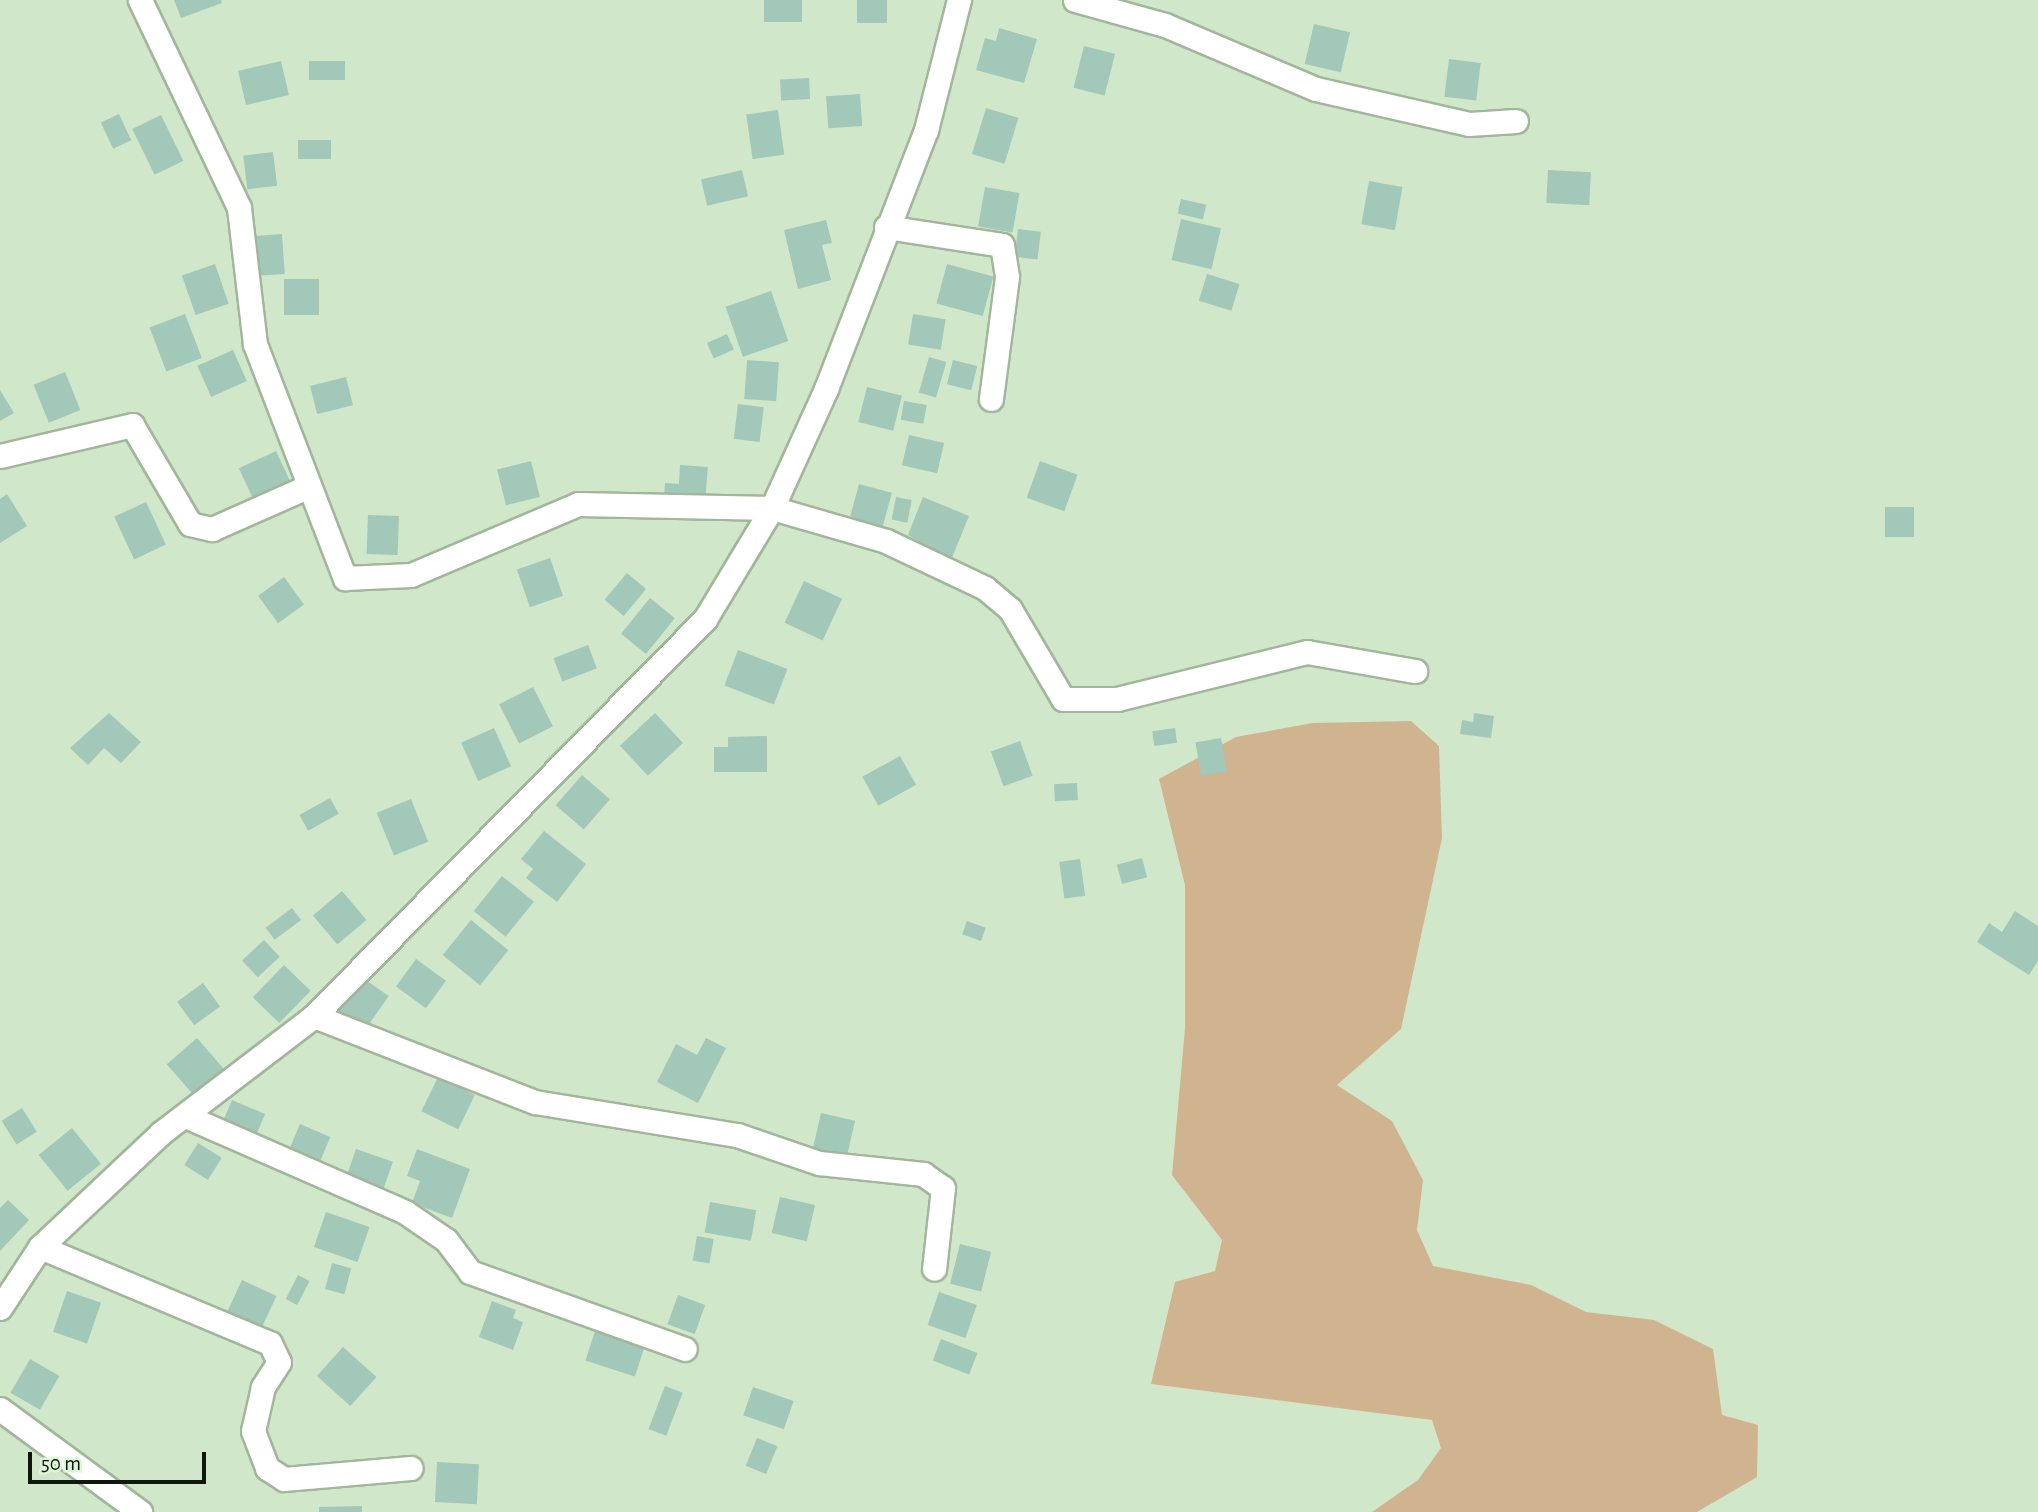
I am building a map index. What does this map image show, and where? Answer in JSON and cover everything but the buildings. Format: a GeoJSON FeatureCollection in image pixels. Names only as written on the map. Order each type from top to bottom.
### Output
{"type":"FeatureCollection","features":[{"type":"Feature","properties":{"kind":"street"},"geometry":{"type":"LineString","coordinates":[[140,0],[239,208],[255,344],[334,560],[345,578],[411,575],[578,504],[772,508],[886,541],[985,588],[1010,609],[1063,699],[1117,699],[1307,652],[1415,671]]}},
{"type":"Feature","properties":{"kind":"street"},"geometry":{"type":"LineString","coordinates":[[0,1308],[40,1247],[161,1133],[190,1118],[314,1016],[705,619],[772,508],[826,389],[886,227],[926,130],[959,0]]}},
{"type":"Feature","properties":{"kind":"street"},"geometry":{"type":"LineString","coordinates":[[1075,0],[1165,26],[1317,89],[1469,124],[1516,121]]}},
{"type":"Feature","properties":{"kind":"street"},"geometry":{"type":"LineString","coordinates":[[886,227],[1002,245],[1007,277],[991,399]]}},
{"type":"Feature","properties":{"kind":"street"},"geometry":{"type":"LineString","coordinates":[[0,456],[132,425],[190,524],[212,529],[307,487]]}},
{"type":"Feature","properties":{"kind":"street"},"geometry":{"type":"LineString","coordinates":[[314,1016],[535,1102],[737,1135],[819,1163],[923,1174],[943,1188],[934,1269]]}},
{"type":"Feature","properties":{"kind":"street"},"geometry":{"type":"LineString","coordinates":[[190,1118],[405,1212],[446,1240],[470,1272],[685,1349]]}},
{"type":"Feature","properties":{"kind":"street"},"geometry":{"type":"LineString","coordinates":[[40,1247],[270,1343],[279,1362],[263,1387],[253,1431],[267,1468],[284,1479],[411,1468]]}},
{"type":"Feature","properties":{"kind":"street"},"geometry":{"type":"LineString","coordinates":[[0,1409],[140,1512]]}},
{"type":"Feature","properties":{"kind":"shaded area"},"geometry":{"type":"Polygon","coordinates":[[[1411,721],[1439,746],[1442,838],[1401,1029],[1337,1085],[1392,1121],[1423,1180],[1417,1230],[1433,1266],[1531,1285],[1586,1312],[1654,1320],[1713,1349],[1722,1415],[1758,1425],[1757,1477],[1697,1512],[1372,1512],[1418,1480],[1441,1448],[1432,1420],[1151,1384],[1175,1282],[1215,1271],[1222,1240],[1172,1175],[1185,1028],[1185,885],[1159,779],[1236,737],[1313,723],[1411,721]]]}}]}
